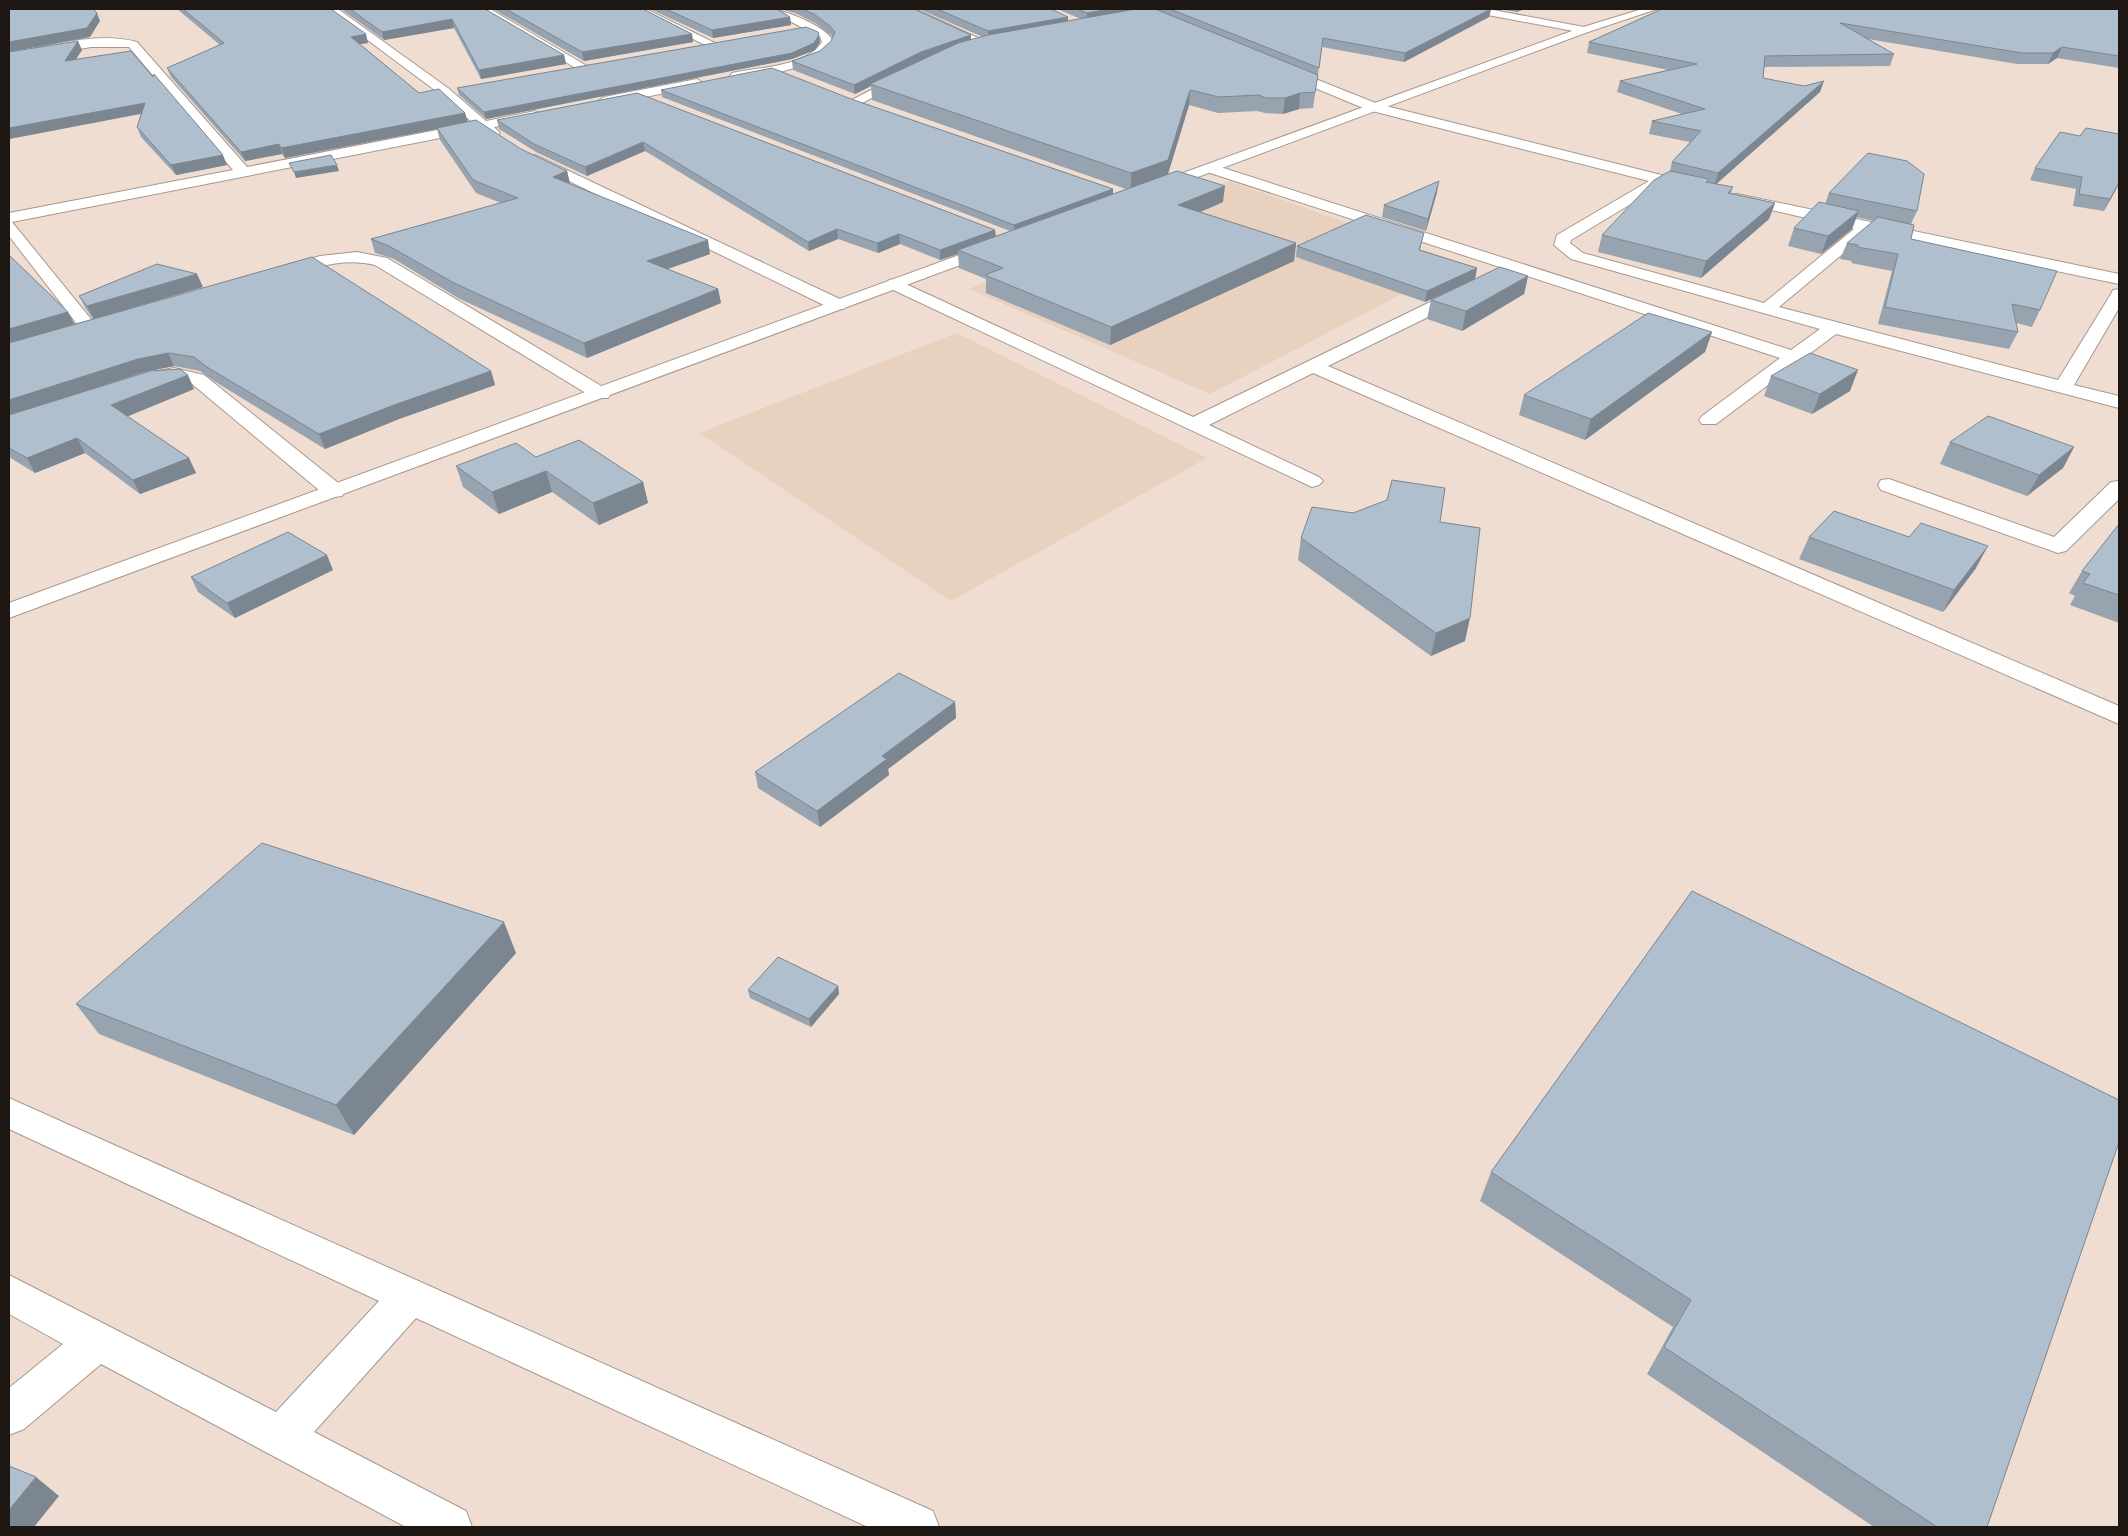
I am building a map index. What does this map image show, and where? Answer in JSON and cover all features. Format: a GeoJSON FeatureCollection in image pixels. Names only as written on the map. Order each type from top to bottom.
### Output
{"type":"FeatureCollection","features":[{"type":"Feature","properties":{"kind":"street"},"geometry":{"type":"LineString","coordinates":[[331,9],[444,92],[482,126],[506,142]]}},
{"type":"Feature","properties":{"kind":"street"},"geometry":{"type":"LineString","coordinates":[[483,9],[585,66],[561,70]]}},
{"type":"Feature","properties":{"kind":"street"},"geometry":{"type":"LineString","coordinates":[[638,9],[715,43],[692,47]]}},
{"type":"Feature","properties":{"kind":"street"},"geometry":{"type":"LineString","coordinates":[[907,9],[992,44],[970,50]]}},
{"type":"Feature","properties":{"kind":"street"},"geometry":{"type":"LineString","coordinates":[[1472,9],[1587,29],[1595,23],[1635,9]]}},
{"type":"Feature","properties":{"kind":"street"},"geometry":{"type":"LineString","coordinates":[[1520,18],[1540,9]]}},
{"type":"Feature","properties":{"kind":"street"},"geometry":{"type":"LineString","coordinates":[[1139,194],[1587,29],[1652,9]]}},
{"type":"Feature","properties":{"kind":"street"},"geometry":{"type":"LineString","coordinates":[[777,11],[804,10]]}},
{"type":"Feature","properties":{"kind":"street"},"geometry":{"type":"LineString","coordinates":[[725,78],[774,69],[805,60],[825,49],[828,38],[777,11]]}},
{"type":"Feature","properties":{"kind":"street"},"geometry":{"type":"LineString","coordinates":[[791,30],[809,27]]}},
{"type":"Feature","properties":{"kind":"street"},"geometry":{"type":"LineString","coordinates":[[9,57],[103,43],[131,43],[243,172]]}},
{"type":"Feature","properties":{"kind":"street"},"geometry":{"type":"LineString","coordinates":[[1271,65],[1373,107],[1706,191]]}},
{"type":"Feature","properties":{"kind":"street"},"geometry":{"type":"LineString","coordinates":[[774,69],[792,76]]}},
{"type":"Feature","properties":{"kind":"street"},"geometry":{"type":"LineString","coordinates":[[874,108],[851,100],[915,71]]}},
{"type":"Feature","properties":{"kind":"street"},"geometry":{"type":"LineString","coordinates":[[589,104],[706,82]]}},
{"type":"Feature","properties":{"kind":"street"},"geometry":{"type":"LineString","coordinates":[[444,92],[463,88]]}},
{"type":"Feature","properties":{"kind":"street"},"geometry":{"type":"LineString","coordinates":[[638,94],[666,105]]}},
{"type":"Feature","properties":{"kind":"street"},"geometry":{"type":"LineString","coordinates":[[9,218],[550,112]]}},
{"type":"Feature","properties":{"kind":"street"},"geometry":{"type":"LineString","coordinates":[[522,152],[838,305]]}},
{"type":"Feature","properties":{"kind":"street"},"geometry":{"type":"LineString","coordinates":[[1209,168],[1794,357]]}},
{"type":"Feature","properties":{"kind":"street"},"geometry":{"type":"LineString","coordinates":[[1661,180],[1563,238],[1562,246],[1577,256],[1767,309],[2119,402]]}},
{"type":"Feature","properties":{"kind":"street"},"geometry":{"type":"LineString","coordinates":[[1724,195],[1866,227],[2119,279]]}},
{"type":"Feature","properties":{"kind":"street"},"geometry":{"type":"LineString","coordinates":[[9,226],[90,329]]}},
{"type":"Feature","properties":{"kind":"street"},"geometry":{"type":"LineString","coordinates":[[1767,309],[1866,227]]}},
{"type":"Feature","properties":{"kind":"street"},"geometry":{"type":"LineString","coordinates":[[9,610],[601,394],[1005,243]]}},
{"type":"Feature","properties":{"kind":"street"},"geometry":{"type":"LineString","coordinates":[[268,276],[329,259],[364,257],[381,261],[601,394]]}},
{"type":"Feature","properties":{"kind":"street"},"geometry":{"type":"LineString","coordinates":[[1194,424],[1314,368],[1516,267]]}},
{"type":"Feature","properties":{"kind":"street"},"geometry":{"type":"LineString","coordinates":[[894,284],[1312,481]]}},
{"type":"Feature","properties":{"kind":"street"},"geometry":{"type":"LineString","coordinates":[[2064,386],[2119,294]]}},
{"type":"Feature","properties":{"kind":"street"},"geometry":{"type":"LineString","coordinates":[[72,334],[108,323]]}},
{"type":"Feature","properties":{"kind":"street"},"geometry":{"type":"LineString","coordinates":[[1708,420],[1834,327]]}},
{"type":"Feature","properties":{"kind":"street"},"geometry":{"type":"LineString","coordinates":[[1314,368],[2119,716]]}},
{"type":"Feature","properties":{"kind":"street"},"geometry":{"type":"LineString","coordinates":[[132,384],[163,375],[192,376],[334,491]]}},
{"type":"Feature","properties":{"kind":"street"},"geometry":{"type":"LineString","coordinates":[[1889,485],[2058,546],[2119,487]]}},
{"type":"Feature","properties":{"kind":"street"},"geometry":{"type":"LineString","coordinates":[[9,1113],[917,1527]]}},
{"type":"Feature","properties":{"kind":"street"},"geometry":{"type":"LineString","coordinates":[[9,1294],[450,1527]]}},
{"type":"Feature","properties":{"kind":"street"},"geometry":{"type":"LineString","coordinates":[[282,1438],[410,1296]]}},
{"type":"Feature","properties":{"kind":"street"},"geometry":{"type":"LineString","coordinates":[[9,1414],[98,1341]]}},
{"type":"Feature","properties":{"kind":"shaded area"},"geometry":{"type":"Polygon","coordinates":[[[1229,181],[1461,263],[1210,394],[969,289],[1229,181]]]}},
{"type":"Feature","properties":{"kind":"shaded area"},"geometry":{"type":"Polygon","coordinates":[[[957,333],[1207,458],[951,601],[699,433],[957,333]]]}},
{"type":"Feature","properties":{"kind":"building"},"geometry":{"type":"Polygon","coordinates":[[[9,9],[93,9],[97,13],[87,28],[9,42],[9,9]]]}},
{"type":"Feature","properties":{"kind":"building"},"geometry":{"type":"Polygon","coordinates":[[[183,9],[331,9],[366,34],[351,37],[419,93],[439,89],[465,113],[281,148],[279,144],[241,152],[167,68],[224,43],[183,9]]]}},
{"type":"Feature","properties":{"kind":"building"},"geometry":{"type":"Polygon","coordinates":[[[350,9],[485,9],[564,55],[479,70],[452,19],[382,32],[350,9]]]}},
{"type":"Feature","properties":{"kind":"building"},"geometry":{"type":"Polygon","coordinates":[[[506,9],[643,9],[692,34],[582,52],[506,9]]]}},
{"type":"Feature","properties":{"kind":"building"},"geometry":{"type":"Polygon","coordinates":[[[666,9],[777,9],[790,17],[712,30],[666,9]]]}},
{"type":"Feature","properties":{"kind":"building"},"geometry":{"type":"Polygon","coordinates":[[[802,9],[914,9],[971,35],[921,52],[854,85],[792,61],[820,51],[831,41],[835,32],[814,14],[802,9]]]}},
{"type":"Feature","properties":{"kind":"building"},"geometry":{"type":"Polygon","coordinates":[[[937,9],[1051,9],[1068,17],[988,31],[937,9]]]}},
{"type":"Feature","properties":{"kind":"building"},"geometry":{"type":"Polygon","coordinates":[[[1077,9],[1111,9],[1087,13],[1077,9]]]}},
{"type":"Feature","properties":{"kind":"building"},"geometry":{"type":"Polygon","coordinates":[[[1136,9],[1155,9],[1318,75],[1315,92],[1300,93],[1285,98],[1266,98],[1259,95],[1219,97],[1190,90],[1168,160],[1131,173],[870,84],[958,43],[988,35],[1136,9]]]}},
{"type":"Feature","properties":{"kind":"building"},"geometry":{"type":"Polygon","coordinates":[[[1170,9],[1491,9],[1405,53],[1323,38],[1319,68],[1170,9]]]}},
{"type":"Feature","properties":{"kind":"building"},"geometry":{"type":"Polygon","coordinates":[[[1662,9],[2119,9],[2119,56],[2062,47],[2053,53],[2022,53],[1840,23],[1894,54],[1765,56],[1763,78],[1804,86],[1824,81],[1718,173],[1672,162],[1701,131],[1652,121],[1705,109],[1620,81],[1697,64],[1589,42],[1662,9]]]}},
{"type":"Feature","properties":{"kind":"building"},"geometry":{"type":"Polygon","coordinates":[[[806,27],[818,32],[819,35],[814,43],[792,53],[484,112],[457,88],[806,27]]]}},
{"type":"Feature","properties":{"kind":"building"},"geometry":{"type":"Polygon","coordinates":[[[78,41],[65,61],[131,51],[153,77],[154,74],[223,155],[171,165],[137,127],[145,103],[9,128],[9,52],[78,41]]]}},
{"type":"Feature","properties":{"kind":"building"},"geometry":{"type":"Polygon","coordinates":[[[772,68],[851,99],[1113,189],[1014,225],[661,90],[772,68]]]}},
{"type":"Feature","properties":{"kind":"building"},"geometry":{"type":"Polygon","coordinates":[[[637,93],[995,230],[940,250],[899,234],[877,243],[837,229],[808,242],[643,142],[585,167],[534,144],[497,120],[637,93]]]}},
{"type":"Feature","properties":{"kind":"building"},"geometry":{"type":"Polygon","coordinates":[[[476,120],[521,149],[567,171],[553,177],[708,240],[647,261],[718,289],[584,343],[454,283],[389,246],[371,239],[518,198],[473,180],[437,128],[476,120]]]}},
{"type":"Feature","properties":{"kind":"building"},"geometry":{"type":"Polygon","coordinates":[[[2086,128],[2119,134],[2119,183],[2110,199],[2079,194],[2082,177],[2035,168],[2060,132],[2080,136],[2086,128]]]}},
{"type":"Feature","properties":{"kind":"building"},"geometry":{"type":"Polygon","coordinates":[[[1868,153],[1907,161],[1924,174],[1917,211],[1829,193],[1868,153]]]}},
{"type":"Feature","properties":{"kind":"building"},"geometry":{"type":"Polygon","coordinates":[[[331,155],[337,165],[294,172],[289,163],[331,155]]]}},
{"type":"Feature","properties":{"kind":"building"},"geometry":{"type":"Polygon","coordinates":[[[1177,171],[1225,186],[1178,205],[1296,243],[1111,327],[985,275],[1003,268],[958,250],[1177,171]]]}},
{"type":"Feature","properties":{"kind":"building"},"geometry":{"type":"Polygon","coordinates":[[[1670,171],[1709,179],[1706,182],[1733,187],[1728,193],[1775,203],[1706,261],[1602,235],[1654,180],[1670,171]]]}},
{"type":"Feature","properties":{"kind":"building"},"geometry":{"type":"Polygon","coordinates":[[[1439,181],[1428,219],[1384,205],[1439,181]]]}},
{"type":"Feature","properties":{"kind":"building"},"geometry":{"type":"Polygon","coordinates":[[[1819,202],[1859,211],[1828,236],[1794,228],[1819,202]]]}},
{"type":"Feature","properties":{"kind":"building"},"geometry":{"type":"Polygon","coordinates":[[[1366,215],[1424,233],[1419,250],[1477,268],[1427,291],[1297,246],[1366,215]]]}},
{"type":"Feature","properties":{"kind":"building"},"geometry":{"type":"Polygon","coordinates":[[[1878,217],[1914,225],[1911,239],[2057,271],[2040,310],[2012,304],[2018,332],[1885,307],[1898,254],[1857,247],[1858,245],[1847,243],[1878,217]]]}},
{"type":"Feature","properties":{"kind":"building"},"geometry":{"type":"Polygon","coordinates":[[[9,255],[68,312],[9,329],[9,255]]]}},
{"type":"Feature","properties":{"kind":"building"},"geometry":{"type":"Polygon","coordinates":[[[312,257],[491,371],[319,434],[207,367],[194,357],[168,353],[138,359],[9,400],[9,343],[312,257]]]}},
{"type":"Feature","properties":{"kind":"building"},"geometry":{"type":"Polygon","coordinates":[[[157,264],[197,274],[87,306],[79,296],[157,264]]]}},
{"type":"Feature","properties":{"kind":"building"},"geometry":{"type":"Polygon","coordinates":[[[1500,267],[1528,276],[1466,311],[1431,300],[1500,267]]]}},
{"type":"Feature","properties":{"kind":"building"},"geometry":{"type":"Polygon","coordinates":[[[1648,313],[1712,332],[1591,419],[1524,395],[1648,313]]]}},
{"type":"Feature","properties":{"kind":"building"},"geometry":{"type":"Polygon","coordinates":[[[1810,353],[1858,370],[1820,394],[1771,376],[1810,353]]]}},
{"type":"Feature","properties":{"kind":"building"},"geometry":{"type":"Polygon","coordinates":[[[180,369],[188,375],[111,405],[189,458],[133,480],[77,438],[27,458],[9,448],[9,415],[150,371],[180,369]]]}},
{"type":"Feature","properties":{"kind":"building"},"geometry":{"type":"Polygon","coordinates":[[[1988,416],[2074,447],[2039,475],[1950,442],[1988,416]]]}},
{"type":"Feature","properties":{"kind":"building"},"geometry":{"type":"Polygon","coordinates":[[[579,440],[643,482],[593,503],[546,471],[492,492],[456,466],[516,443],[536,457],[579,440]]]}},
{"type":"Feature","properties":{"kind":"building"},"geometry":{"type":"Polygon","coordinates":[[[1392,480],[1445,488],[1440,522],[1480,528],[1470,618],[1436,633],[1301,538],[1312,507],[1353,513],[1387,500],[1392,480]]]}},
{"type":"Feature","properties":{"kind":"building"},"geometry":{"type":"Polygon","coordinates":[[[1834,511],[1909,537],[1921,523],[1988,546],[1954,590],[1809,537],[1834,511]]]}},
{"type":"Feature","properties":{"kind":"building"},"geometry":{"type":"Polygon","coordinates":[[[2119,524],[2119,595],[2083,583],[2090,574],[2082,571],[2119,524]]]}},
{"type":"Feature","properties":{"kind":"building"},"geometry":{"type":"Polygon","coordinates":[[[288,532],[327,555],[227,603],[191,577],[288,532]]]}},
{"type":"Feature","properties":{"kind":"building"},"geometry":{"type":"Polygon","coordinates":[[[899,673],[955,702],[882,756],[887,759],[817,811],[755,772],[899,673]]]}},
{"type":"Feature","properties":{"kind":"building"},"geometry":{"type":"Polygon","coordinates":[[[262,843],[504,922],[336,1105],[76,1004],[262,843]]]}},
{"type":"Feature","properties":{"kind":"building"},"geometry":{"type":"Polygon","coordinates":[[[1692,891],[2119,1100],[2119,1142],[1987,1527],[1937,1527],[1664,1347],[1691,1300],[1491,1172],[1692,891]]]}},
{"type":"Feature","properties":{"kind":"building"},"geometry":{"type":"Polygon","coordinates":[[[778,957],[838,986],[809,1019],[748,990],[778,957]]]}},
{"type":"Feature","properties":{"kind":"building"},"geometry":{"type":"Polygon","coordinates":[[[9,1466],[36,1477],[9,1510],[9,1466]]]}}]}
